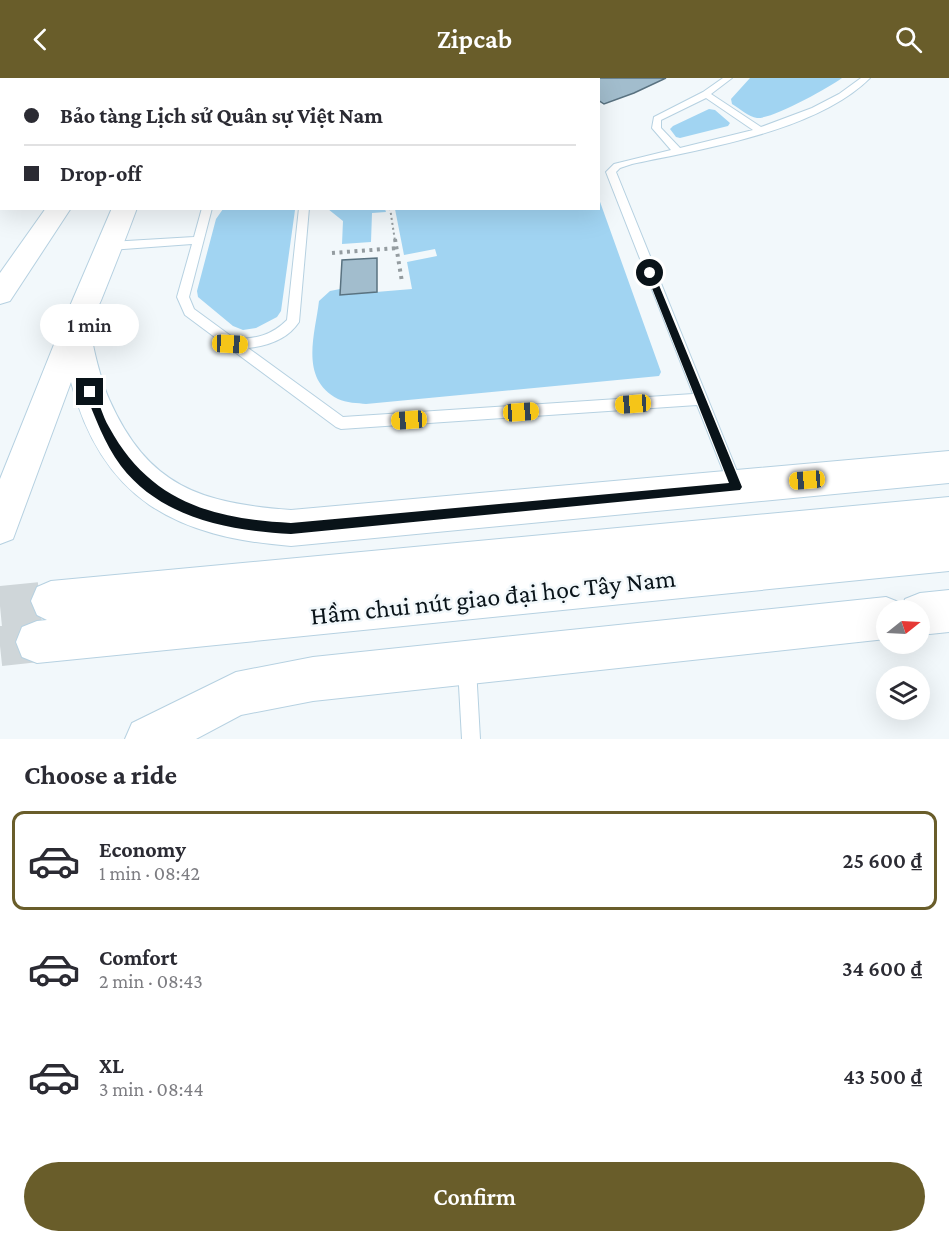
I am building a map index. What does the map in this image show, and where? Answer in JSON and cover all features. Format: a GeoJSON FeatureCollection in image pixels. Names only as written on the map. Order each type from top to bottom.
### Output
{"type":"FeatureCollection","features":[{"type":"Feature","properties":{"kind":"main road"},"geometry":{"type":"LineString","coordinates":[[0,287],[41,210]]}},
{"type":"Feature","properties":{"kind":"main road"},"geometry":{"type":"LineString","coordinates":[[0,294],[58,210]]}},
{"type":"Feature","properties":{"kind":"main road"},"geometry":{"type":"LineString","coordinates":[[0,526],[76,327],[124,210]]}},
{"type":"Feature","properties":{"kind":"main road"},"geometry":{"type":"LineString","coordinates":[[76,327],[92,397],[103,428],[125,463],[151,488],[181,506],[221,521],[291,528],[949,467]]}},
{"type":"Feature","properties":{"kind":"main road","name":"Hầm chui nút giao đại học Tây Nam"},"geometry":{"type":"LineString","coordinates":[[51,601],[949,515]]}},
{"type":"Feature","properties":{"kind":"main road","name":"Hầm chui nút giao đại học Tây Nam"},"geometry":{"type":"LineString","coordinates":[[37,642],[949,552]]}},
{"type":"Feature","properties":{"kind":"main road"},"geometry":{"type":"LineString","coordinates":[[930,613],[949,611]]}},
{"type":"Feature","properties":{"kind":"main road"},"geometry":{"type":"LineString","coordinates":[[148,739],[236,694],[313,679],[876,619]]}},
{"type":"Feature","properties":{"kind":"lane"},"geometry":{"type":"LineString","coordinates":[[677,151],[656,128],[657,119],[706,94],[728,78]]}},
{"type":"Feature","properties":{"kind":"lane"},"geometry":{"type":"LineString","coordinates":[[736,487],[611,172],[616,166],[622,164],[722,142],[812,111],[858,85],[866,78]]}},
{"type":"Feature","properties":{"kind":"lane"},"geometry":{"type":"LineString","coordinates":[[706,94],[759,130]]}},
{"type":"Feature","properties":{"kind":"lane"},"geometry":{"type":"LineString","coordinates":[[206,210],[183,297],[189,312],[341,423],[701,399]]}},
{"type":"Feature","properties":{"kind":"lane"},"geometry":{"type":"LineString","coordinates":[[230,344],[250,345],[271,339],[284,332],[293,322],[304,210]]}},
{"type":"Feature","properties":{"kind":"lane"},"geometry":{"type":"LineString","coordinates":[[110,246],[199,240]]}},
{"type":"Feature","properties":{"kind":"lane"},"geometry":{"type":"LineString","coordinates":[[466,663],[471,739]]}},
{"type":"Feature","properties":{"kind":"path"},"geometry":{"type":"LineString","coordinates":[[390,210],[402,282]]}},
{"type":"Feature","properties":{"kind":"path"},"geometry":{"type":"LineString","coordinates":[[332,253],[397,248]]}},
{"type":"Feature","properties":{"kind":"shaded area"},"geometry":{"type":"Polygon","coordinates":[[[750,78],[842,78],[775,114],[757,118],[732,104],[731,99],[750,78]]]}},
{"type":"Feature","properties":{"kind":"shaded area"},"geometry":{"type":"Polygon","coordinates":[[[709,109],[715,110],[730,123],[728,126],[680,138],[676,137],[670,129],[673,126],[709,109]]]}},
{"type":"Feature","properties":{"kind":"shaded area"},"geometry":{"type":"Polygon","coordinates":[[[600,202],[661,372],[659,376],[366,404],[338,399],[318,380],[314,368],[312,355],[319,301],[330,291],[340,289],[340,295],[412,289],[407,262],[437,256],[435,249],[404,255],[395,210],[600,210],[600,202]]]}},
{"type":"Feature","properties":{"kind":"shaded area"},"geometry":{"type":"Polygon","coordinates":[[[222,210],[295,210],[281,311],[277,317],[256,328],[243,330],[233,326],[198,297],[197,291],[216,219],[222,210]]]}},
{"type":"Feature","properties":{"kind":"shaded area"},"geometry":{"type":"Polygon","coordinates":[[[329,210],[385,210],[386,212],[372,213],[371,242],[342,244],[343,221],[329,210]]]}},
{"type":"Feature","properties":{"kind":"building"},"geometry":{"type":"Polygon","coordinates":[[[600,78],[666,78],[634,93],[604,104],[600,101],[600,78]]]}},
{"type":"Feature","properties":{"kind":"building"},"geometry":{"type":"Polygon","coordinates":[[[377,258],[377,292],[340,295],[342,260],[377,258]]]}},
{"type":"Feature","properties":{"kind":"tunnel"},"geometry":{"type":"LineString","coordinates":[[0,606],[51,601]]}},
{"type":"Feature","properties":{"kind":"tunnel"},"geometry":{"type":"LineString","coordinates":[[0,646],[37,642]]}},
{"type":"Feature","properties":{"kind":"route"},"geometry":{"type":"LineString","coordinates":[[90,392],[103,428],[125,463],[151,488],[181,506],[221,521],[253,526],[291,528],[736,487],[650,273]]}}]}
